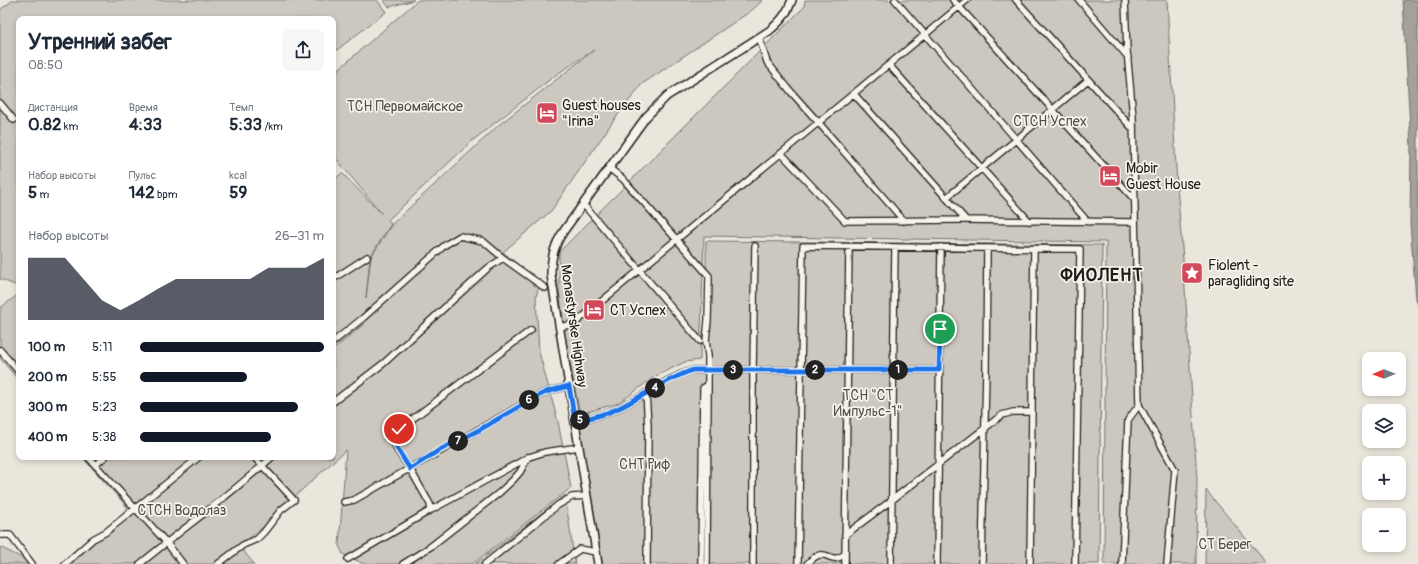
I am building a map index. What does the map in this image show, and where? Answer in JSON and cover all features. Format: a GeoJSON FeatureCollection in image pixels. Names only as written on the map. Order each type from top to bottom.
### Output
{"type":"FeatureCollection","features":[{"type":"Feature","properties":{"kind":"main road","name":"Monastyrske Highway"},"geometry":{"type":"LineString","coordinates":[[598,564],[551,275],[551,260],[557,242],[608,168],[646,117],[667,96],[780,22],[788,10],[792,0]]}},
{"type":"Feature","properties":{"kind":"street"},"geometry":{"type":"LineString","coordinates":[[896,0],[1088,222]]}},
{"type":"Feature","properties":{"kind":"street"},"geometry":{"type":"LineString","coordinates":[[953,0],[1134,200]]}},
{"type":"Feature","properties":{"kind":"street"},"geometry":{"type":"LineString","coordinates":[[559,327],[574,324],[967,0]]}},
{"type":"Feature","properties":{"kind":"street"},"geometry":{"type":"LineString","coordinates":[[1016,0],[1133,129]]}},
{"type":"Feature","properties":{"kind":"street"},"geometry":{"type":"LineString","coordinates":[[1079,0],[1128,57]]}},
{"type":"Feature","properties":{"kind":"street"},"geometry":{"type":"LineString","coordinates":[[1125,0],[1133,129],[1139,405],[1175,470],[1167,564]]}},
{"type":"Feature","properties":{"kind":"street"},"geometry":{"type":"LineString","coordinates":[[759,37],[767,62],[792,93],[904,221]]}},
{"type":"Feature","properties":{"kind":"street"},"geometry":{"type":"LineString","coordinates":[[889,65],[1029,221]]}},
{"type":"Feature","properties":{"kind":"street"},"geometry":{"type":"LineString","coordinates":[[946,198],[1088,80]]}},
{"type":"Feature","properties":{"kind":"street"},"geometry":{"type":"LineString","coordinates":[[854,94],[966,220]]}},
{"type":"Feature","properties":{"kind":"street"},"geometry":{"type":"LineString","coordinates":[[0,103],[14,120]]}},
{"type":"Feature","properties":{"kind":"street"},"geometry":{"type":"LineString","coordinates":[[781,153],[845,221],[966,220],[1135,222]]}},
{"type":"Feature","properties":{"kind":"street"},"geometry":{"type":"LineString","coordinates":[[608,168],[623,179],[708,276],[708,320],[706,341],[708,369],[707,564]]}},
{"type":"Feature","properties":{"kind":"street"},"geometry":{"type":"LineString","coordinates":[[583,204],[700,341]]}},
{"type":"Feature","properties":{"kind":"street"},"geometry":{"type":"LineString","coordinates":[[336,340],[364,318],[445,245],[460,236],[483,241],[503,258],[545,288]]}},
{"type":"Feature","properties":{"kind":"street"},"geometry":{"type":"LineString","coordinates":[[753,564],[753,370],[755,246]]}},
{"type":"Feature","properties":{"kind":"street"},"geometry":{"type":"LineString","coordinates":[[798,564],[803,246],[1080,249],[1075,564]]}},
{"type":"Feature","properties":{"kind":"street"},"geometry":{"type":"LineString","coordinates":[[845,564],[849,247]]}},
{"type":"Feature","properties":{"kind":"street"},"geometry":{"type":"LineString","coordinates":[[891,564],[895,247]]}},
{"type":"Feature","properties":{"kind":"street"},"geometry":{"type":"LineString","coordinates":[[937,564],[941,247]]}},
{"type":"Feature","properties":{"kind":"street"},"geometry":{"type":"LineString","coordinates":[[982,564],[987,248]]}},
{"type":"Feature","properties":{"kind":"street"},"geometry":{"type":"LineString","coordinates":[[1030,564],[1034,249]]}},
{"type":"Feature","properties":{"kind":"street"},"geometry":{"type":"LineString","coordinates":[[336,277],[367,256]]}},
{"type":"Feature","properties":{"kind":"street"},"geometry":{"type":"LineString","coordinates":[[336,400],[384,362],[482,273],[503,258]]}},
{"type":"Feature","properties":{"kind":"street"},"geometry":{"type":"LineString","coordinates":[[431,510],[430,504],[398,450],[393,438],[394,433],[531,330]]}},
{"type":"Feature","properties":{"kind":"street"},"geometry":{"type":"LineString","coordinates":[[0,350],[16,368]]}},
{"type":"Feature","properties":{"kind":"street"},"geometry":{"type":"LineString","coordinates":[[575,421],[605,415],[684,373],[693,370],[939,370]]}},
{"type":"Feature","properties":{"kind":"street"},"geometry":{"type":"LineString","coordinates":[[701,564],[703,388],[708,385]]}},
{"type":"Feature","properties":{"kind":"street"},"geometry":{"type":"LineString","coordinates":[[344,502],[354,500],[410,469],[438,451],[479,430],[536,397],[546,392],[569,386]]}},
{"type":"Feature","properties":{"kind":"street"},"geometry":{"type":"LineString","coordinates":[[646,393],[648,426],[647,564]]}},
{"type":"Feature","properties":{"kind":"street"},"geometry":{"type":"LineString","coordinates":[[1122,564],[1128,420],[1139,405]]}},
{"type":"Feature","properties":{"kind":"street"},"geometry":{"type":"LineString","coordinates":[[845,535],[1005,414],[1032,412]]}},
{"type":"Feature","properties":{"kind":"street"},"geometry":{"type":"LineString","coordinates":[[348,559],[431,510],[528,457],[545,452],[579,447]]}},
{"type":"Feature","properties":{"kind":"street"},"geometry":{"type":"LineString","coordinates":[[403,564],[430,547],[494,497],[520,472],[528,457]]}},
{"type":"Feature","properties":{"kind":"street"},"geometry":{"type":"LineString","coordinates":[[91,460],[166,542],[183,564]]}},
{"type":"Feature","properties":{"kind":"street"},"geometry":{"type":"LineString","coordinates":[[95,465],[101,460]]}},
{"type":"Feature","properties":{"kind":"street"},"geometry":{"type":"LineString","coordinates":[[65,564],[93,539],[106,532],[195,460]]}},
{"type":"Feature","properties":{"kind":"street"},"geometry":{"type":"LineString","coordinates":[[218,564],[238,548],[257,539],[281,510],[294,500],[257,460]]}},
{"type":"Feature","properties":{"kind":"street"},"geometry":{"type":"LineString","coordinates":[[140,564],[166,542],[202,516],[269,460]]}},
{"type":"Feature","properties":{"kind":"street"},"geometry":{"type":"LineString","coordinates":[[485,564],[555,507],[572,497],[587,496]]}},
{"type":"Feature","properties":{"kind":"street"},"geometry":{"type":"LineString","coordinates":[[0,535],[10,535],[32,564]]}},
{"type":"Feature","properties":{"kind":"street"},"geometry":{"type":"LineString","coordinates":[[559,564],[580,549],[596,552]]}},
{"type":"Feature","properties":{"kind":"street"},"geometry":{"type":"LineString","coordinates":[[807,564],[822,554],[831,560],[837,560],[845,554]]}},
{"type":"Feature","properties":{"kind":"green space"},"geometry":{"type":"Polygon","coordinates":[[[13,0],[377,0],[386,12],[336,51],[336,16],[16,16],[15,285],[0,279],[0,10],[13,0]]]}},
{"type":"Feature","properties":{"kind":"green space"},"geometry":{"type":"Polygon","coordinates":[[[383,0],[414,0],[389,7],[383,0]]]}},
{"type":"Feature","properties":{"kind":"green space","name":"ТСН Первомайское"},"geometry":{"type":"Polygon","coordinates":[[[418,0],[763,0],[751,11],[642,84],[614,120],[551,211],[503,252],[540,283],[536,297],[539,352],[558,422],[571,488],[472,564],[364,564],[343,554],[339,546],[346,450],[336,459],[336,347],[364,323],[336,346],[336,178],[342,173],[382,214],[336,159],[336,71],[418,0]],[[594,50],[557,74],[472,141],[388,220],[391,224],[370,257],[366,298],[371,257],[392,224],[500,124],[594,50]]]}},
{"type":"Feature","properties":{"kind":"green space","name":"СТСН Успех"},"geometry":{"type":"Polygon","coordinates":[[[805,0],[1167,0],[1177,186],[1197,479],[1196,564],[1104,564],[1106,242],[704,236],[700,360],[685,362],[654,377],[619,403],[580,414],[566,344],[559,289],[559,252],[804,7],[805,0]]]}},
{"type":"Feature","properties":{"kind":"green space","name":"ТСН \"СТ Импульс-1\""},"geometry":{"type":"Polygon","coordinates":[[[706,241],[1102,245],[1099,564],[708,564],[706,241]]]}},
{"type":"Feature","properties":{"kind":"green space"},"geometry":{"type":"Polygon","coordinates":[[[16,296],[16,377],[0,358],[0,308],[16,296]]]}},
{"type":"Feature","properties":{"kind":"green space","name":"СНТ Риф"},"geometry":{"type":"Polygon","coordinates":[[[691,370],[706,370],[704,564],[602,564],[577,424],[636,399],[691,370]]]}},
{"type":"Feature","properties":{"kind":"green space","name":"СТСН Водолаз"},"geometry":{"type":"Polygon","coordinates":[[[85,460],[260,460],[296,502],[215,564],[65,564],[128,508],[85,460]]]}},
{"type":"Feature","properties":{"kind":"green space"},"geometry":{"type":"Polygon","coordinates":[[[262,460],[335,460],[294,497],[262,460]]]}},
{"type":"Feature","properties":{"kind":"green space","name":"СТ Берег"},"geometry":{"type":"Polygon","coordinates":[[[1206,490],[1267,564],[1205,564],[1206,490]]]}},
{"type":"Feature","properties":{"kind":"green space"},"geometry":{"type":"Polygon","coordinates":[[[565,495],[575,564],[475,564],[565,495]]]}},
{"type":"Feature","properties":{"kind":"green space"},"geometry":{"type":"Polygon","coordinates":[[[0,547],[30,562],[31,564],[0,564],[0,547]]]}},
{"type":"Feature","properties":{"kind":"green space"},"geometry":{"type":"Polygon","coordinates":[[[241,548],[254,564],[221,564],[241,548]]]}},
{"type":"Feature","properties":{"kind":"shaded area"},"geometry":{"type":"Polygon","coordinates":[[[1403,0],[1418,0],[1418,305],[1416,299],[1410,223],[1411,147],[1403,0]]]}},
{"type":"Feature","properties":{"kind":"place","name":"Guest houses \"Irina\""},"geometry":{"type":"Point","coordinates":[547,113]}},
{"type":"Feature","properties":{"kind":"place","name":"Mobir Guest House"},"geometry":{"type":"Point","coordinates":[1110,176]}},
{"type":"Feature","properties":{"kind":"place","name":"Fiolent - paragliding site"},"geometry":{"type":"Point","coordinates":[1192,273]}},
{"type":"Feature","properties":{"kind":"place","name":"СТ Успех"},"geometry":{"type":"Point","coordinates":[594,310]}},
{"type":"Feature","properties":{"kind":"district","name":"ФИОЛЕНТ"},"geometry":{"type":"Point","coordinates":[1102,275]}},
{"type":"Feature","properties":{"kind":"route"},"geometry":{"type":"LineString","coordinates":[[399,429],[394,433],[393,438],[398,450],[410,469],[438,451],[479,430],[520,405],[546,392],[569,386],[575,421],[605,415],[661,384],[693,370],[939,370],[940,329]]}}]}
